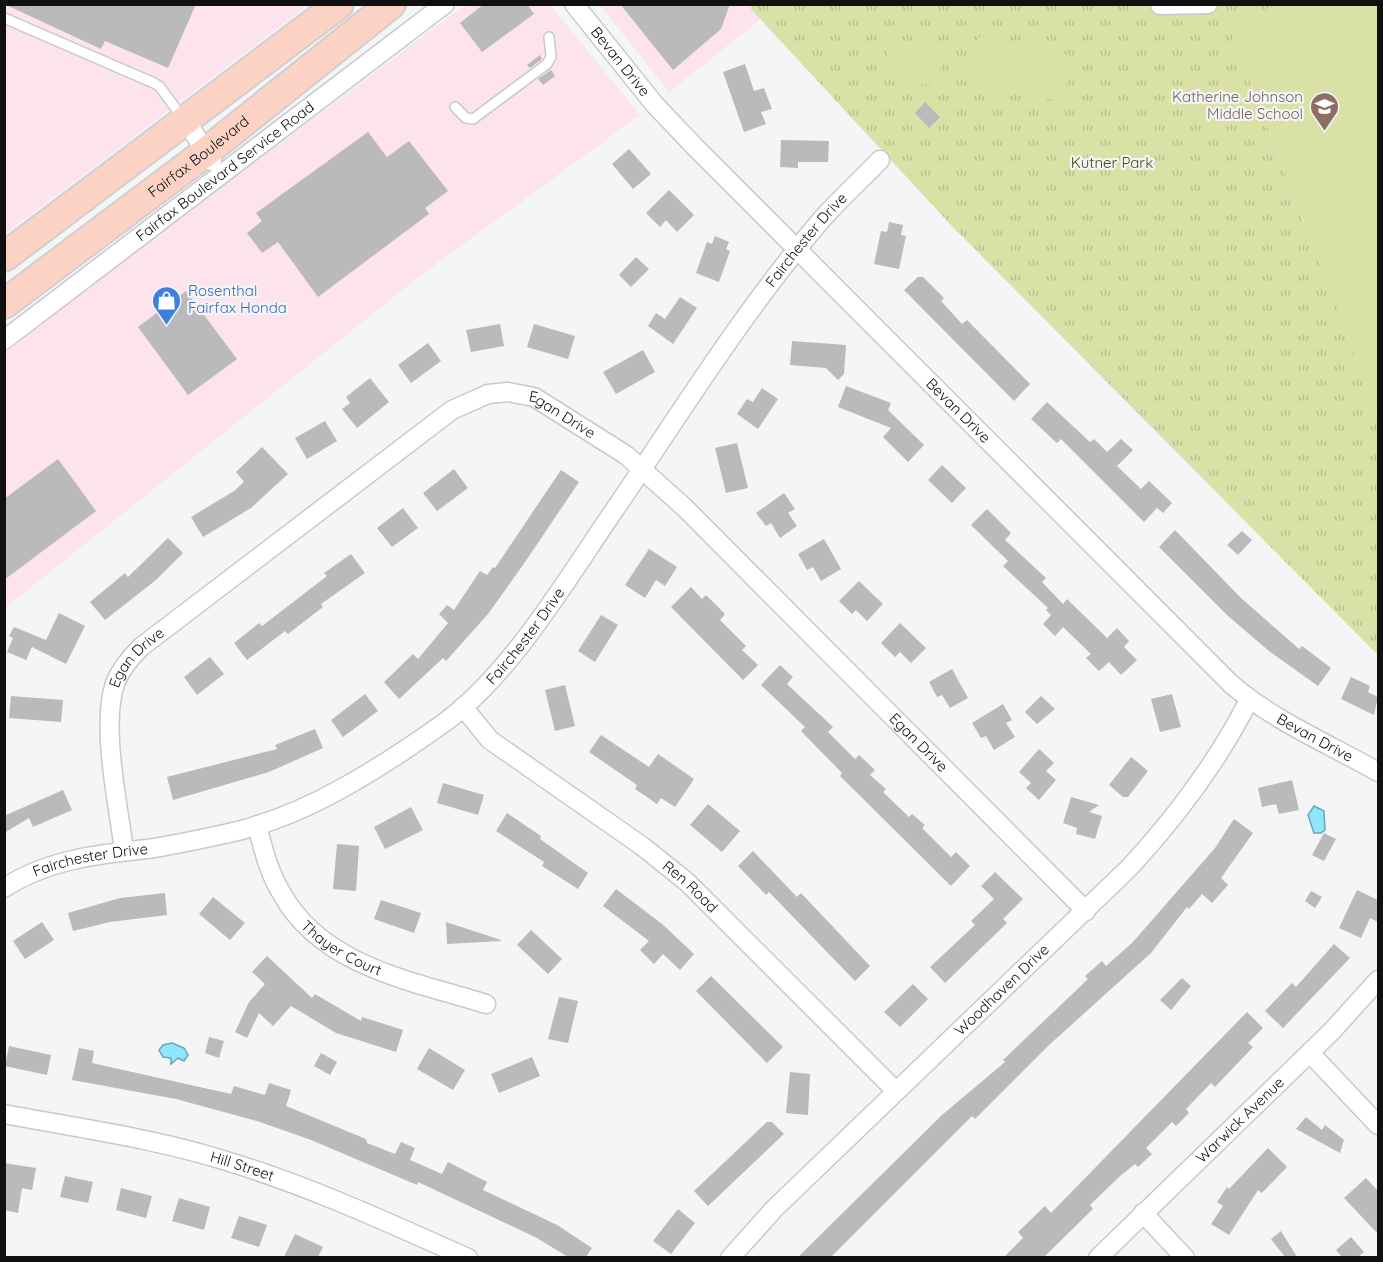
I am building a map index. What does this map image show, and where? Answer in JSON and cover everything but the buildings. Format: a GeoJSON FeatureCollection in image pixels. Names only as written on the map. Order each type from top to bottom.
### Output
{"type":"FeatureCollection","features":[{"type":"Feature","properties":{"kind":"main road"},"geometry":{"type":"LineString","coordinates":[[4,257],[186,122],[339,4]]}},
{"type":"Feature","properties":{"kind":"main road","name":"Fairfax Boulevard"},"geometry":{"type":"LineString","coordinates":[[4,304],[206,152],[391,4]]}},
{"type":"Feature","properties":{"kind":"street","name":"Fairfax Boulevard Service Road"},"geometry":{"type":"LineString","coordinates":[[4,340],[446,4]]}},
{"type":"Feature","properties":{"kind":"street","name":"Bevan Drive"},"geometry":{"type":"LineString","coordinates":[[574,4],[655,105],[1249,700],[1378,772]]}},
{"type":"Feature","properties":{"kind":"street"},"geometry":{"type":"LineString","coordinates":[[1160,5],[1208,4]]}},
{"type":"Feature","properties":{"kind":"street"},"geometry":{"type":"LineString","coordinates":[[359,28],[379,55]]}},
{"type":"Feature","properties":{"kind":"street"},"geometry":{"type":"LineString","coordinates":[[186,122],[222,174]]}},
{"type":"Feature","properties":{"kind":"street","name":"Fairchester Drive"},"geometry":{"type":"LineString","coordinates":[[4,888],[58,864],[124,850],[147,849],[257,825],[329,795],[364,776],[443,724],[463,707],[539,620],[797,249],[819,222],[880,160]]}},
{"type":"Feature","properties":{"kind":"street","name":"Egan Drive"},"geometry":{"type":"LineString","coordinates":[[124,850],[109,710],[117,680],[129,660],[150,640],[452,410],[469,400],[488,394],[508,392],[534,396],[626,455],[642,469],[685,508],[1086,911]]}},
{"type":"Feature","properties":{"kind":"street","name":"Woodhaven Drive"},"geometry":{"type":"LineString","coordinates":[[730,1257],[775,1208],[896,1090],[1130,867],[1182,809],[1226,746],[1249,700]]}},
{"type":"Feature","properties":{"kind":"street","name":"Ren Road"},"geometry":{"type":"LineString","coordinates":[[463,707],[490,740],[642,846],[687,882],[896,1090]]}},
{"type":"Feature","properties":{"kind":"street","name":"Thayer Court"},"geometry":{"type":"LineString","coordinates":[[257,825],[267,861],[282,895],[298,917],[324,942],[371,968],[486,1004]]}},
{"type":"Feature","properties":{"kind":"street","name":"Warwick Avenue"},"geometry":{"type":"LineString","coordinates":[[1098,1257],[1310,1053],[1362,1000],[1378,980]]}},
{"type":"Feature","properties":{"kind":"street"},"geometry":{"type":"LineString","coordinates":[[1310,1053],[1378,1125]]}},
{"type":"Feature","properties":{"kind":"street","name":"Hill Street"},"geometry":{"type":"LineString","coordinates":[[4,1114],[150,1142],[221,1159],[337,1201],[468,1257]]}},
{"type":"Feature","properties":{"kind":"street"},"geometry":{"type":"LineString","coordinates":[[1143,1213],[1185,1257]]}},
{"type":"Feature","properties":{"kind":"lane"},"geometry":{"type":"LineString","coordinates":[[4,18],[154,83],[186,122]]}},
{"type":"Feature","properties":{"kind":"lane"},"geometry":{"type":"LineString","coordinates":[[455,107],[466,118],[473,119],[547,64],[551,57],[549,37]]}},
{"type":"Feature","properties":{"kind":"shaded area"},"geometry":{"type":"Polygon","coordinates":[[[298,4],[304,8],[5,234],[5,5],[298,4]]]}},
{"type":"Feature","properties":{"kind":"shaded area"},"geometry":{"type":"Polygon","coordinates":[[[465,5],[550,5],[640,115],[425,272],[5,608],[5,349],[465,5]]]}},
{"type":"Feature","properties":{"kind":"shaded area"},"geometry":{"type":"Polygon","coordinates":[[[600,5],[779,5],[669,92],[600,5]]]}},
{"type":"Feature","properties":{"kind":"green space","name":"Kutner Park"},"geometry":{"type":"Polygon","coordinates":[[[755,4],[1277,5],[1228,24],[1378,416],[1378,655],[951,225],[750,8],[755,4]]]}},
{"type":"Feature","properties":{"kind":"green space","name":"Katherine Johnson Middle School"},"geometry":{"type":"Polygon","coordinates":[[[1277,5],[1378,5],[1378,416],[1228,24],[1277,5]]]}},
{"type":"Feature","properties":{"kind":"green space"},"geometry":{"type":"Polygon","coordinates":[[[979,36],[1071,56],[1062,102],[968,79],[979,36]]]}},
{"type":"Feature","properties":{"kind":"green space"},"geometry":{"type":"Polygon","coordinates":[[[889,43],[943,50],[938,86],[884,78],[889,43]]]}},
{"type":"Feature","properties":{"kind":"water"},"geometry":{"type":"Polygon","coordinates":[[[1314,806],[1324,811],[1325,830],[1321,833],[1314,833],[1308,815],[1314,806]]]}},
{"type":"Feature","properties":{"kind":"water"},"geometry":{"type":"Polygon","coordinates":[[[172,1043],[184,1048],[188,1055],[184,1061],[178,1058],[171,1064],[171,1058],[163,1057],[159,1050],[163,1045],[172,1043]]]}},
{"type":"Feature","properties":{"kind":"place","name":"Katherine Johnson Middle School"},"geometry":{"type":"Point","coordinates":[1324,132]}},
{"type":"Feature","properties":{"kind":"place","name":"Rosenthal Fairfax Honda"},"geometry":{"type":"Point","coordinates":[167,326]}}]}
